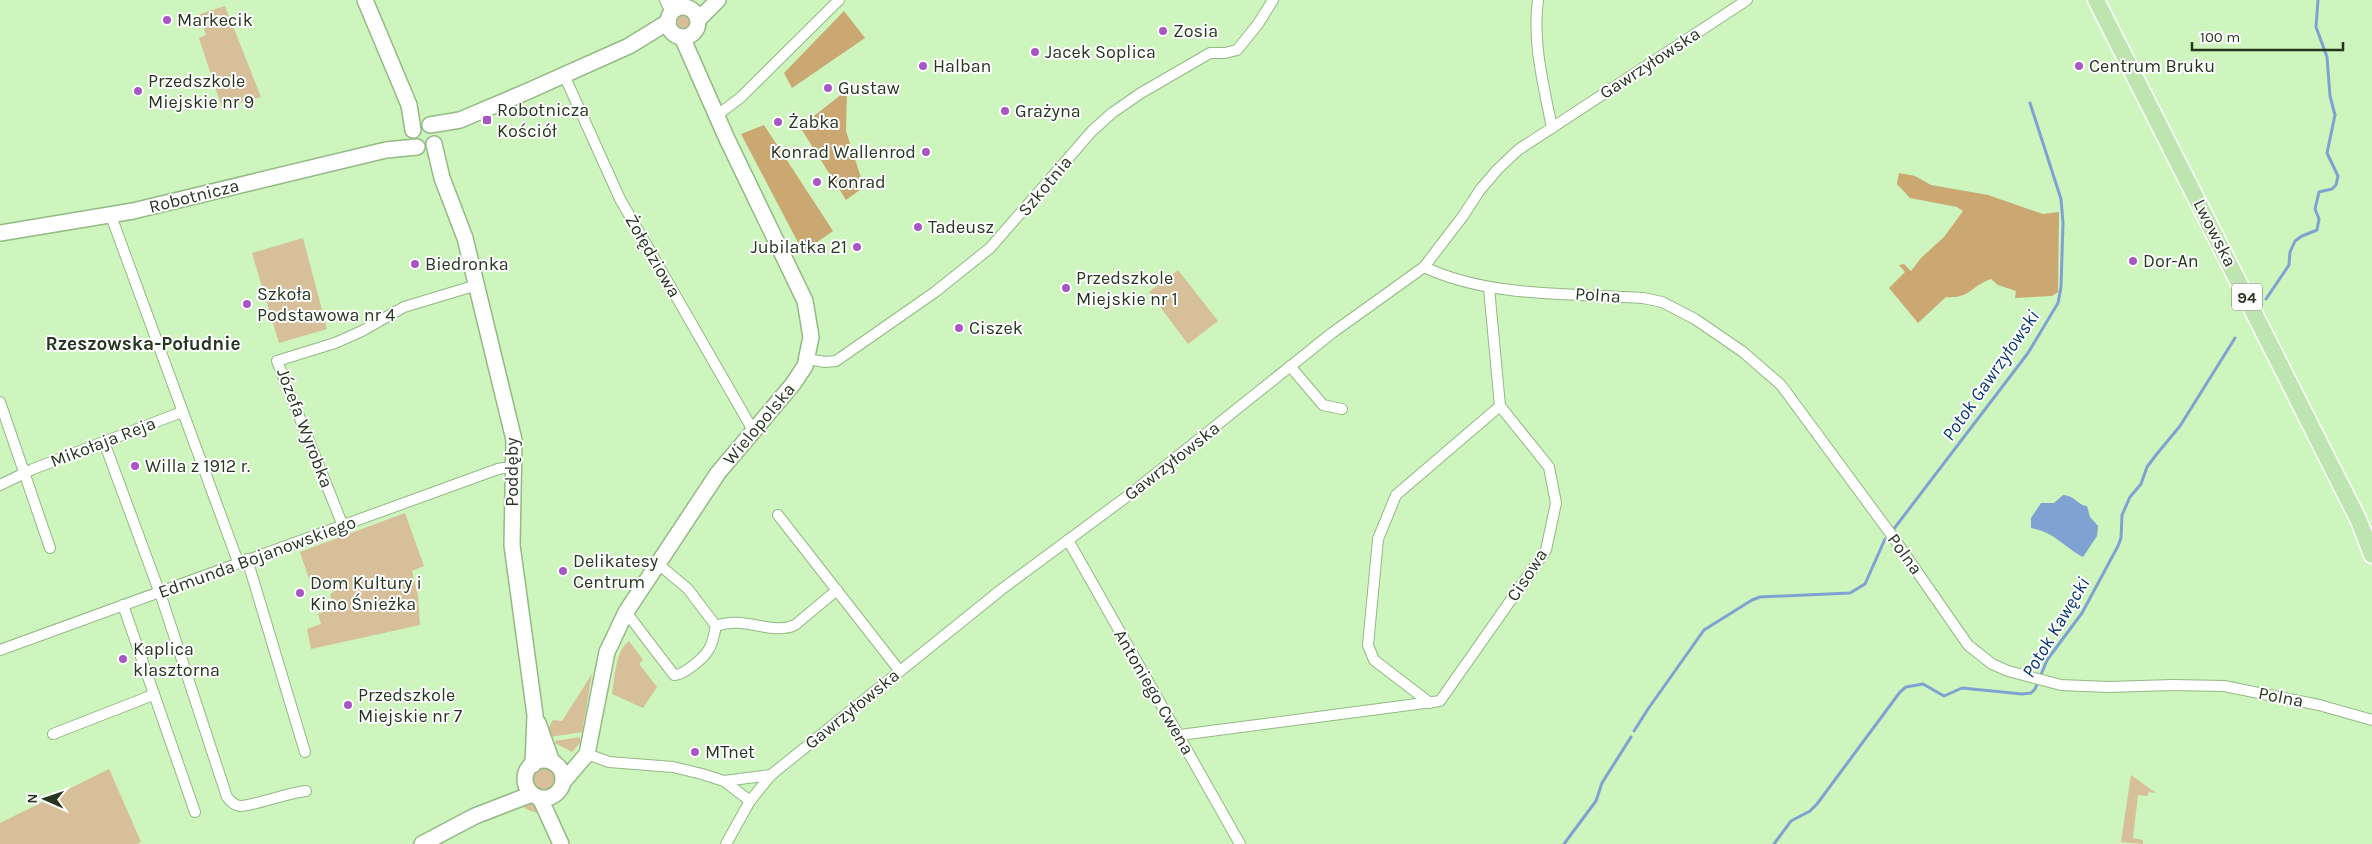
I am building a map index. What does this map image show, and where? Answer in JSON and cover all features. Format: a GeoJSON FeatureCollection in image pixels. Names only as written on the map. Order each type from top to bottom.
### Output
{"type":"FeatureCollection","features":[{"type":"Feature","properties":{"kind":"main road","name":"Lwowska"},"geometry":{"type":"LineString","coordinates":[[2096,0],[2359,521],[2372,555]]}},
{"type":"Feature","properties":{"kind":"main road","name":"Lwowska"},"geometry":{"type":"LineString","coordinates":[[2359,521],[2372,540]]}},
{"type":"Feature","properties":{"kind":"street"},"geometry":{"type":"LineString","coordinates":[[365,0],[409,105],[412,141],[427,145]]}},
{"type":"Feature","properties":{"kind":"street"},"geometry":{"type":"LineString","coordinates":[[427,145],[460,120],[629,46],[707,0]]}},
{"type":"Feature","properties":{"kind":"street"},"geometry":{"type":"LineString","coordinates":[[680,17],[713,8],[718,0]]}},
{"type":"Feature","properties":{"kind":"street"},"geometry":{"type":"LineString","coordinates":[[716,116],[740,98],[839,0]]}},
{"type":"Feature","properties":{"kind":"street","name":"Szkotnia"},"geometry":{"type":"LineString","coordinates":[[807,359],[825,362],[836,361],[960,274],[990,248],[1092,131],[1112,113],[1141,93],[1210,53],[1225,53],[1237,50],[1258,24],[1273,0]]}},
{"type":"Feature","properties":{"kind":"street"},"geometry":{"type":"LineString","coordinates":[[1538,0],[1536,15],[1538,44],[1552,128]]}},
{"type":"Feature","properties":{"kind":"street","name":"Gawrzyłowska"},"geometry":{"type":"LineString","coordinates":[[726,844],[750,801],[771,775],[899,670],[1133,492],[1340,327],[1424,267],[1497,170],[1518,150],[1747,0]]}},
{"type":"Feature","properties":{"kind":"street","name":"Wielopolska"},"geometry":{"type":"LineString","coordinates":[[587,754],[606,652],[614,633],[656,564],[718,473],[793,384],[807,359],[811,332],[805,301],[716,116],[680,17]]}},
{"type":"Feature","properties":{"kind":"street","name":"Żołędziowa"},"geometry":{"type":"LineString","coordinates":[[564,75],[619,197],[754,432]]}},
{"type":"Feature","properties":{"kind":"street"},"geometry":{"type":"LineString","coordinates":[[409,105],[435,131],[427,145]]}},
{"type":"Feature","properties":{"kind":"street"},"geometry":{"type":"LineString","coordinates":[[412,131],[419,124],[460,120]]}},
{"type":"Feature","properties":{"kind":"street","name":"Robotnicza"},"geometry":{"type":"LineString","coordinates":[[386,150],[412,131]]}},
{"type":"Feature","properties":{"kind":"street","name":"Robotnicza"},"geometry":{"type":"LineString","coordinates":[[0,232],[112,216],[386,150],[427,145]]}},
{"type":"Feature","properties":{"kind":"street","name":"Poddęby"},"geometry":{"type":"LineString","coordinates":[[427,145],[466,238],[511,422],[515,446],[512,545],[535,715],[533,764]]}},
{"type":"Feature","properties":{"kind":"street"},"geometry":{"type":"LineString","coordinates":[[112,216],[182,412],[242,561],[306,752]]}},
{"type":"Feature","properties":{"kind":"street","name":"Polna"},"geometry":{"type":"LineString","coordinates":[[1424,267],[1439,274],[1489,288],[1643,298],[1662,302],[1695,320],[1743,352],[1781,385],[1968,645],[1992,664],[2030,678],[2048,682],[2108,687],[2173,684],[2224,686],[2319,705],[2372,720]]}},
{"type":"Feature","properties":{"kind":"street","name":"Józefa Wyrobka"},"geometry":{"type":"LineString","coordinates":[[343,526],[277,362],[335,343],[362,331],[404,307],[477,285]]}},
{"type":"Feature","properties":{"kind":"street"},"geometry":{"type":"LineString","coordinates":[[1430,703],[1374,660],[1368,645],[1378,539],[1396,496],[1500,406],[1489,288]]}},
{"type":"Feature","properties":{"kind":"street"},"geometry":{"type":"LineString","coordinates":[[1290,366],[1323,405],[1342,409]]}},
{"type":"Feature","properties":{"kind":"street"},"geometry":{"type":"LineString","coordinates":[[0,402],[50,548]]}},
{"type":"Feature","properties":{"kind":"street","name":"Cisowa"},"geometry":{"type":"LineString","coordinates":[[1430,703],[1440,701],[1546,550],[1556,503],[1549,466],[1500,406]]}},
{"type":"Feature","properties":{"kind":"street","name":"Mikołaja Reja"},"geometry":{"type":"LineString","coordinates":[[0,485],[182,412]]}},
{"type":"Feature","properties":{"kind":"street"},"geometry":{"type":"LineString","coordinates":[[104,442],[159,592],[227,797],[233,804],[242,806],[288,793],[306,791]]}},
{"type":"Feature","properties":{"kind":"street","name":"Edmunda Bojanowskiego"},"geometry":{"type":"LineString","coordinates":[[0,650],[498,469],[515,466]]}},
{"type":"Feature","properties":{"kind":"street"},"geometry":{"type":"LineString","coordinates":[[778,515],[899,670]]}},
{"type":"Feature","properties":{"kind":"street","name":"Antoniego Cwena"},"geometry":{"type":"LineString","coordinates":[[1068,540],[1240,844]]}},
{"type":"Feature","properties":{"kind":"street"},"geometry":{"type":"LineString","coordinates":[[656,564],[688,589],[716,626]]}},
{"type":"Feature","properties":{"kind":"street"},"geometry":{"type":"LineString","coordinates":[[716,626],[738,621],[781,629],[789,628],[837,590]]}},
{"type":"Feature","properties":{"kind":"street"},"geometry":{"type":"LineString","coordinates":[[123,605],[195,812]]}},
{"type":"Feature","properties":{"kind":"street"},"geometry":{"type":"LineString","coordinates":[[626,612],[674,675],[678,675],[689,668],[708,651],[716,626]]}},
{"type":"Feature","properties":{"kind":"street"},"geometry":{"type":"LineString","coordinates":[[53,734],[153,695]]}},
{"type":"Feature","properties":{"kind":"street"},"geometry":{"type":"LineString","coordinates":[[1180,735],[1430,703]]}},
{"type":"Feature","properties":{"kind":"street","name":"Poddęby"},"geometry":{"type":"LineString","coordinates":[[535,715],[554,763]]}},
{"type":"Feature","properties":{"kind":"street"},"geometry":{"type":"LineString","coordinates":[[475,816],[536,796],[551,797],[587,754]]}},
{"type":"Feature","properties":{"kind":"street"},"geometry":{"type":"LineString","coordinates":[[560,843],[526,780],[527,771],[533,764],[542,761],[554,763],[587,754],[609,762],[673,767],[724,781],[750,801]]}},
{"type":"Feature","properties":{"kind":"street"},"geometry":{"type":"LineString","coordinates":[[554,763],[561,770],[559,788],[560,843]]}},
{"type":"Feature","properties":{"kind":"street"},"geometry":{"type":"LineString","coordinates":[[724,781],[771,775]]}},
{"type":"Feature","properties":{"kind":"street"},"geometry":{"type":"LineString","coordinates":[[422,844],[475,816],[526,780]]}},
{"type":"Feature","properties":{"kind":"shaded area"},"geometry":{"type":"Polygon","coordinates":[[[225,6],[261,97],[222,108],[199,38],[206,35],[200,14],[225,6]]]}},
{"type":"Feature","properties":{"kind":"shaded area"},"geometry":{"type":"Polygon","coordinates":[[[844,11],[865,38],[792,88],[784,73],[844,11]]]}},
{"type":"Feature","properties":{"kind":"shaded area"},"geometry":{"type":"Polygon","coordinates":[[[680,14],[686,14],[690,21],[686,28],[680,28],[676,24],[676,18],[680,14]]]}},
{"type":"Feature","properties":{"kind":"shaded area"},"geometry":{"type":"Polygon","coordinates":[[[847,90],[846,131],[864,187],[846,200],[800,127],[847,90]]]}},
{"type":"Feature","properties":{"kind":"shaded area"},"geometry":{"type":"Polygon","coordinates":[[[764,125],[833,231],[803,252],[741,134],[764,125]]]}},
{"type":"Feature","properties":{"kind":"shaded area"},"geometry":{"type":"Polygon","coordinates":[[[1899,173],[1915,176],[1931,185],[1988,195],[2043,214],[2059,212],[2058,292],[2052,296],[2015,298],[2016,291],[1998,285],[1991,279],[1966,294],[1946,297],[1918,323],[1889,288],[1905,272],[1899,265],[1904,264],[1911,271],[1921,258],[1944,237],[1963,211],[1957,207],[1910,198],[1897,184],[1899,173]]]}},
{"type":"Feature","properties":{"kind":"shaded area"},"geometry":{"type":"Polygon","coordinates":[[[303,238],[327,329],[279,343],[252,253],[303,238]]]}},
{"type":"Feature","properties":{"kind":"shaded area"},"geometry":{"type":"Polygon","coordinates":[[[1178,270],[1218,321],[1188,344],[1149,292],[1178,270]]]}},
{"type":"Feature","properties":{"kind":"shaded area"},"geometry":{"type":"Polygon","coordinates":[[[405,513],[424,566],[412,571],[418,596],[420,625],[311,649],[307,629],[321,624],[318,614],[334,607],[330,595],[335,590],[330,579],[311,585],[300,552],[405,513]]]}},
{"type":"Feature","properties":{"kind":"shaded area"},"geometry":{"type":"Polygon","coordinates":[[[629,641],[643,660],[639,664],[657,687],[643,708],[612,694],[618,658],[624,645],[629,641]]]}},
{"type":"Feature","properties":{"kind":"shaded area"},"geometry":{"type":"Polygon","coordinates":[[[592,674],[582,732],[550,737],[548,728],[553,720],[562,721],[592,674]]]}},
{"type":"Feature","properties":{"kind":"shaded area"},"geometry":{"type":"Polygon","coordinates":[[[580,737],[580,743],[572,752],[555,743],[555,741],[580,737]]]}},
{"type":"Feature","properties":{"kind":"shaded area"},"geometry":{"type":"Polygon","coordinates":[[[544,768],[553,771],[556,780],[553,789],[544,792],[535,789],[532,780],[535,771],[544,768]]]}},
{"type":"Feature","properties":{"kind":"shaded area"},"geometry":{"type":"Polygon","coordinates":[[[109,769],[141,842],[137,844],[0,844],[0,823],[109,769]]]}},
{"type":"Feature","properties":{"kind":"shaded area"},"geometry":{"type":"Polygon","coordinates":[[[2131,775],[2156,793],[2148,792],[2148,796],[2138,795],[2133,838],[2143,840],[2143,844],[2121,842],[2131,775]]]}},
{"type":"Feature","properties":{"kind":"shaded area"},"geometry":{"type":"Polygon","coordinates":[[[531,801],[539,806],[541,814],[528,810],[519,804],[531,801]]]}},
{"type":"Feature","properties":{"kind":"water"},"geometry":{"type":"Polygon","coordinates":[[[2063,495],[2071,497],[2087,506],[2090,517],[2098,526],[2097,536],[2083,557],[2052,536],[2031,528],[2031,518],[2041,503],[2054,503],[2063,495]]]}},
{"type":"Feature","properties":{"kind":"waterway","name":"Potok Kawęcki"},"geometry":{"type":"LineString","coordinates":[[2266,299],[2289,265],[2290,252],[2295,241],[2317,230],[2319,219],[2315,209],[2319,192],[2332,189],[2336,185],[2338,176],[2327,153],[2335,115],[2330,96],[2327,57],[2316,27],[2318,0]]}},
{"type":"Feature","properties":{"kind":"waterway","name":"Potok Gawrzyłowski"},"geometry":{"type":"LineString","coordinates":[[1893,530],[2028,353],[2058,303],[2061,287],[2063,223],[2061,199],[2030,103]]}},
{"type":"Feature","properties":{"kind":"waterway","name":"Potok Kawęcki"},"geometry":{"type":"LineString","coordinates":[[1774,844],[1791,821],[1810,811],[1817,804],[1900,692],[1906,687],[1923,684],[1944,696],[1962,688],[2022,694],[2031,693],[2035,689],[2047,660],[2082,613],[2118,546],[2121,538],[2122,515],[2130,497],[2141,484],[2147,467],[2180,426],[2235,338]]}},
{"type":"Feature","properties":{"kind":"waterway","name":"Potok Gawrzyłowski"},"geometry":{"type":"LineString","coordinates":[[1634,731],[1704,630],[1760,597],[1850,593],[1865,584],[1885,539]]}},
{"type":"Feature","properties":{"kind":"waterway","name":"Potok Gawrzyłowski"},"geometry":{"type":"LineString","coordinates":[[1564,844],[1596,801],[1602,783],[1631,737]]}},
{"type":"Feature","properties":{"kind":"place","name":"Markecik"},"geometry":{"type":"Point","coordinates":[167,20]}},
{"type":"Feature","properties":{"kind":"place","name":"Zosia"},"geometry":{"type":"Point","coordinates":[1163,31]}},
{"type":"Feature","properties":{"kind":"place","name":"Jacek Soplica"},"geometry":{"type":"Point","coordinates":[1035,52]}},
{"type":"Feature","properties":{"kind":"place","name":"Halban"},"geometry":{"type":"Point","coordinates":[923,66]}},
{"type":"Feature","properties":{"kind":"place","name":"Centrum Bruku"},"geometry":{"type":"Point","coordinates":[2079,66]}},
{"type":"Feature","properties":{"kind":"place","name":"Gustaw"},"geometry":{"type":"Point","coordinates":[828,88]}},
{"type":"Feature","properties":{"kind":"place","name":"Przedszkole Miejskie nr 9"},"geometry":{"type":"Point","coordinates":[138,91]}},
{"type":"Feature","properties":{"kind":"place","name":"Grażyna"},"geometry":{"type":"Point","coordinates":[1005,111]}},
{"type":"Feature","properties":{"kind":"place","name":"Robotnicza Kościół"},"geometry":{"type":"Point","coordinates":[487,120]}},
{"type":"Feature","properties":{"kind":"place","name":"Żabka"},"geometry":{"type":"Point","coordinates":[778,122]}},
{"type":"Feature","properties":{"kind":"place","name":"Konrad Wallenrod"},"geometry":{"type":"Point","coordinates":[926,152]}},
{"type":"Feature","properties":{"kind":"place","name":"Konrad"},"geometry":{"type":"Point","coordinates":[817,182]}},
{"type":"Feature","properties":{"kind":"place","name":"Tadeusz"},"geometry":{"type":"Point","coordinates":[918,227]}},
{"type":"Feature","properties":{"kind":"place","name":"Jubilatka 21"},"geometry":{"type":"Point","coordinates":[857,247]}},
{"type":"Feature","properties":{"kind":"place","name":"Dor-An"},"geometry":{"type":"Point","coordinates":[2133,261]}},
{"type":"Feature","properties":{"kind":"place","name":"Biedronka"},"geometry":{"type":"Point","coordinates":[415,264]}},
{"type":"Feature","properties":{"kind":"place","name":"Przedszkole Miejskie nr 1"},"geometry":{"type":"Point","coordinates":[1066,288]}},
{"type":"Feature","properties":{"kind":"place","name":"Szkoła Podstawowa nr 4"},"geometry":{"type":"Point","coordinates":[247,304]}},
{"type":"Feature","properties":{"kind":"place","name":"Ciszek"},"geometry":{"type":"Point","coordinates":[959,328]}},
{"type":"Feature","properties":{"kind":"place","name":"Willa z 1912 r."},"geometry":{"type":"Point","coordinates":[135,466]}},
{"type":"Feature","properties":{"kind":"place","name":"Delikatesy Centrum"},"geometry":{"type":"Point","coordinates":[563,571]}},
{"type":"Feature","properties":{"kind":"place","name":"Dom Kultury i Kino Śnieżka"},"geometry":{"type":"Point","coordinates":[300,593]}},
{"type":"Feature","properties":{"kind":"place","name":"Kaplica klasztorna"},"geometry":{"type":"Point","coordinates":[123,659]}},
{"type":"Feature","properties":{"kind":"place","name":"Przedszkole Miejskie nr 7"},"geometry":{"type":"Point","coordinates":[348,705]}},
{"type":"Feature","properties":{"kind":"place","name":"MTnet"},"geometry":{"type":"Point","coordinates":[695,752]}},
{"type":"Feature","properties":{"kind":"district","name":"Rzeszowska-Południe"},"geometry":{"type":"Point","coordinates":[143,343]}}]}
